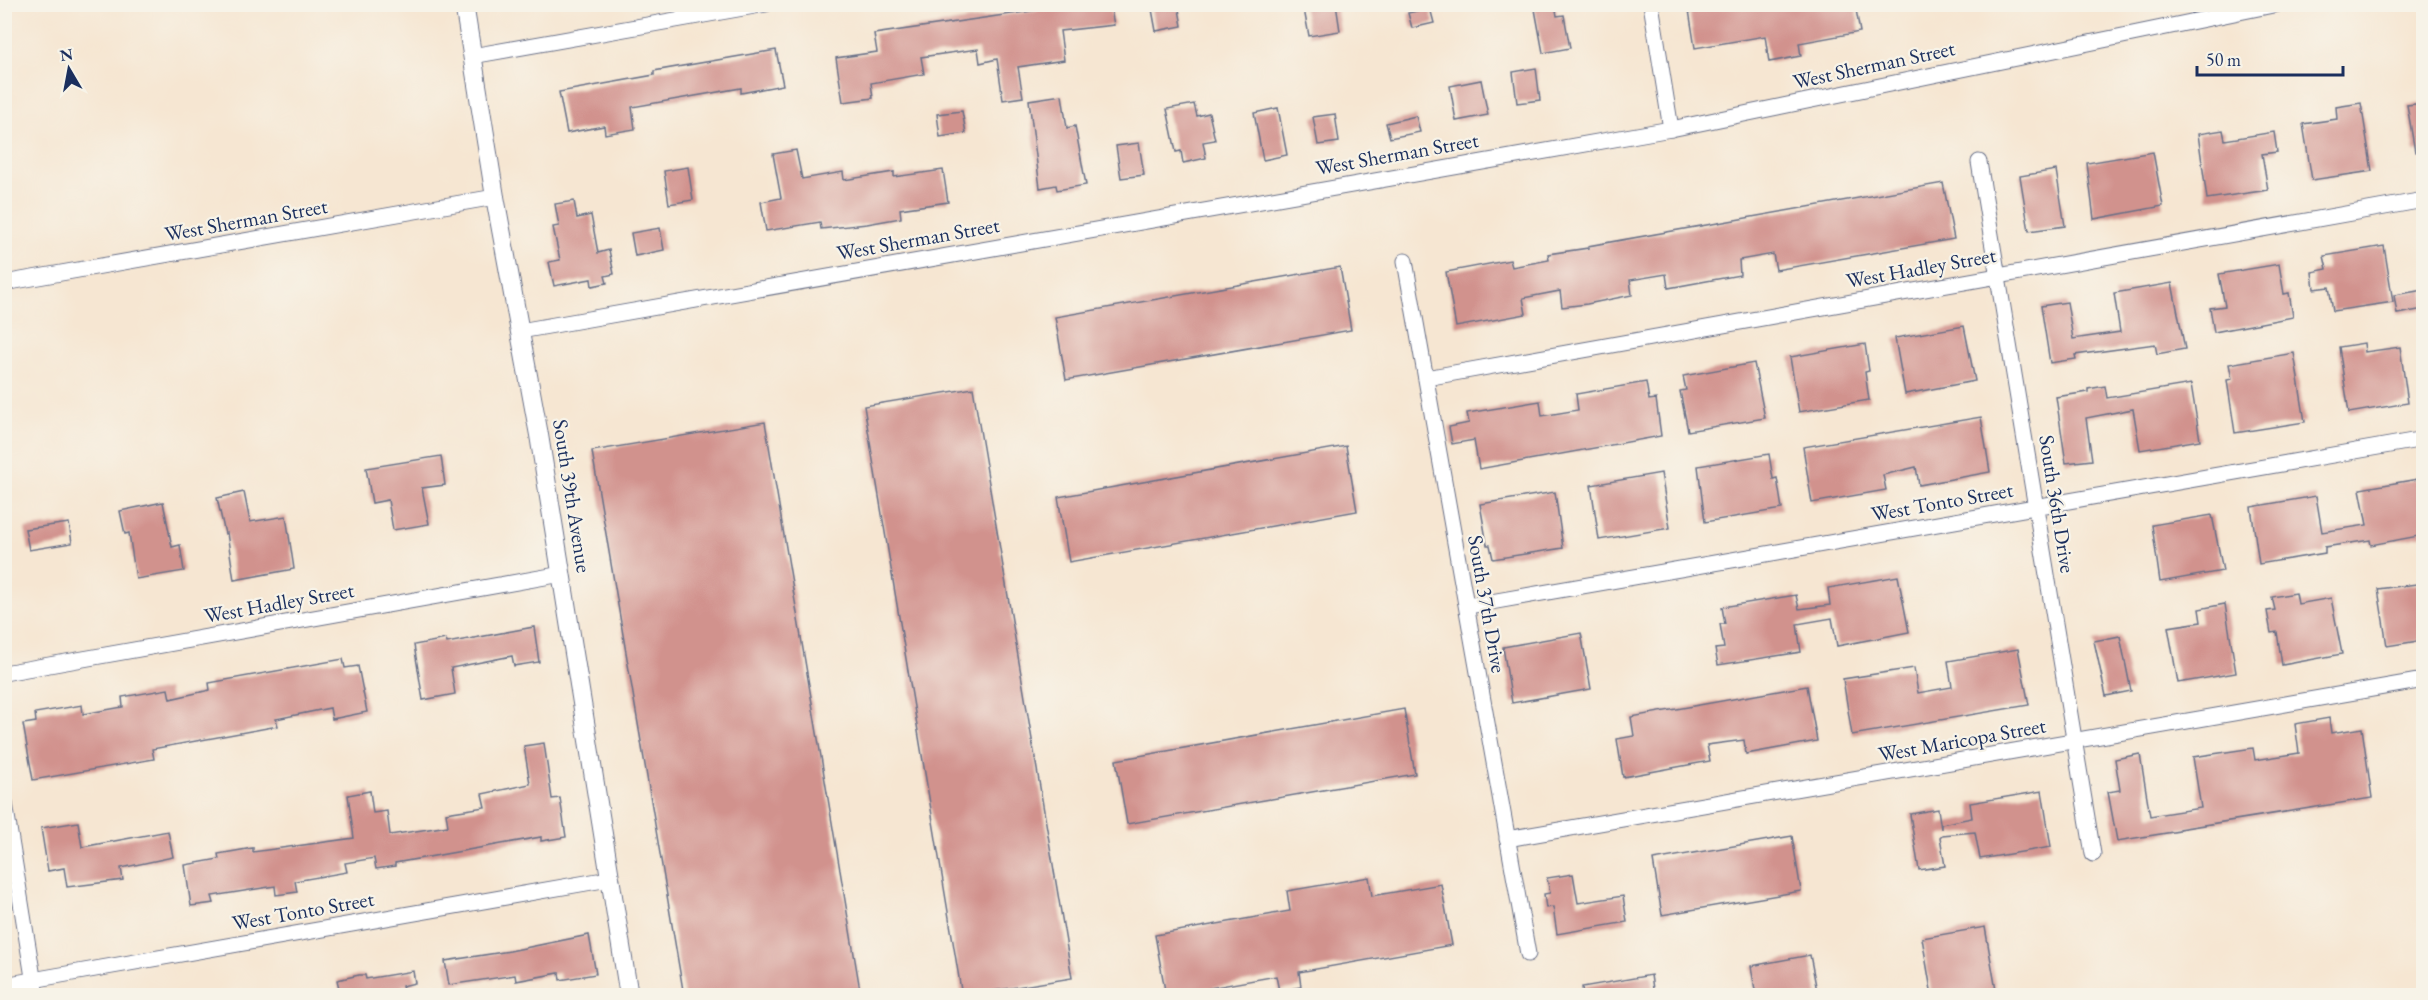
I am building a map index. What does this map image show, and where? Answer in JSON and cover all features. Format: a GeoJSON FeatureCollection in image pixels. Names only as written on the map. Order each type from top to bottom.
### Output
{"type":"FeatureCollection","features":[{"type":"Feature","properties":{"kind":"street","name":"South 39th Avenue"},"geometry":{"type":"LineString","coordinates":[[464,4],[495,197],[562,574],[628,996]]}},
{"type":"Feature","properties":{"kind":"street"},"geometry":{"type":"LineString","coordinates":[[472,56],[766,4]]}},
{"type":"Feature","properties":{"kind":"street"},"geometry":{"type":"LineString","coordinates":[[1651,4],[1671,129]]}},
{"type":"Feature","properties":{"kind":"street","name":"West Sherman Street"},"geometry":{"type":"LineString","coordinates":[[520,331],[1671,129],[2278,4]]}},
{"type":"Feature","properties":{"kind":"street","name":"South 36th Drive"},"geometry":{"type":"LineString","coordinates":[[1979,162],[2093,854]]}},
{"type":"Feature","properties":{"kind":"street","name":"West Sherman Street"},"geometry":{"type":"LineString","coordinates":[[4,283],[495,197]]}},
{"type":"Feature","properties":{"kind":"street","name":"West Hadley Street"},"geometry":{"type":"LineString","coordinates":[[1426,378],[2424,201]]}},
{"type":"Feature","properties":{"kind":"street","name":"South 37th Drive"},"geometry":{"type":"LineString","coordinates":[[1405,261],[1528,954]]}},
{"type":"Feature","properties":{"kind":"street","name":"West Tonto Street"},"geometry":{"type":"LineString","coordinates":[[1467,606],[2424,439]]}},
{"type":"Feature","properties":{"kind":"street","name":"West Hadley Street"},"geometry":{"type":"LineString","coordinates":[[4,673],[562,574]]}},
{"type":"Feature","properties":{"kind":"street","name":"West Maricopa Street"},"geometry":{"type":"LineString","coordinates":[[1508,840],[2424,680]]}},
{"type":"Feature","properties":{"kind":"street"},"geometry":{"type":"LineString","coordinates":[[4,797],[35,988]]}},
{"type":"Feature","properties":{"kind":"street","name":"West Tonto Street"},"geometry":{"type":"LineString","coordinates":[[4,985],[35,988],[609,879]]}},
{"type":"Feature","properties":{"kind":"building"},"geometry":{"type":"Polygon","coordinates":[[[1037,4],[1110,4],[1114,25],[1060,31],[1064,60],[1018,67],[1023,97],[1003,100],[997,59],[980,63],[978,49],[921,57],[924,74],[871,83],[873,98],[843,102],[836,58],[877,52],[874,34],[1038,10],[1037,4]]]}},
{"type":"Feature","properties":{"kind":"building"},"geometry":{"type":"Polygon","coordinates":[[[1151,4],[1178,4],[1182,26],[1156,31],[1151,4]]]}},
{"type":"Feature","properties":{"kind":"building"},"geometry":{"type":"Polygon","coordinates":[[[1303,4],[1336,4],[1340,31],[1309,36],[1303,4]]]}},
{"type":"Feature","properties":{"kind":"building"},"geometry":{"type":"Polygon","coordinates":[[[1534,4],[1555,4],[1557,16],[1564,15],[1570,48],[1543,53],[1534,4]]]}},
{"type":"Feature","properties":{"kind":"building"},"geometry":{"type":"Polygon","coordinates":[[[1688,4],[1855,4],[1860,32],[1799,43],[1801,56],[1769,62],[1765,36],[1695,48],[1688,4]]]}},
{"type":"Feature","properties":{"kind":"building"},"geometry":{"type":"Polygon","coordinates":[[[1430,8],[1434,23],[1412,28],[1408,13],[1430,8]]]}},
{"type":"Feature","properties":{"kind":"building"},"geometry":{"type":"Polygon","coordinates":[[[776,50],[783,85],[741,93],[741,88],[632,107],[635,129],[605,134],[604,126],[567,133],[559,92],[654,75],[654,71],[776,50]]]}},
{"type":"Feature","properties":{"kind":"building"},"geometry":{"type":"Polygon","coordinates":[[[1536,68],[1540,100],[1517,103],[1513,72],[1536,68]]]}},
{"type":"Feature","properties":{"kind":"building"},"geometry":{"type":"Polygon","coordinates":[[[1481,80],[1488,115],[1456,121],[1450,86],[1481,80]]]}},
{"type":"Feature","properties":{"kind":"building"},"geometry":{"type":"Polygon","coordinates":[[[1062,95],[1067,128],[1075,126],[1086,185],[1057,190],[1056,185],[1040,188],[1029,100],[1062,95]]]}},
{"type":"Feature","properties":{"kind":"building"},"geometry":{"type":"Polygon","coordinates":[[[2361,103],[2372,171],[2312,180],[2303,124],[2337,119],[2336,107],[2361,103]]]}},
{"type":"Feature","properties":{"kind":"building"},"geometry":{"type":"Polygon","coordinates":[[[2424,103],[2424,151],[2415,152],[2407,105],[2424,103]]]}},
{"type":"Feature","properties":{"kind":"building"},"geometry":{"type":"Polygon","coordinates":[[[1194,104],[1197,116],[1209,113],[1215,140],[1203,142],[1206,158],[1183,163],[1181,151],[1176,152],[1167,109],[1194,104]]]}},
{"type":"Feature","properties":{"kind":"building"},"geometry":{"type":"Polygon","coordinates":[[[1278,108],[1287,155],[1263,160],[1254,113],[1278,108]]]}},
{"type":"Feature","properties":{"kind":"building"},"geometry":{"type":"Polygon","coordinates":[[[962,111],[966,133],[940,137],[937,114],[962,111]]]}},
{"type":"Feature","properties":{"kind":"building"},"geometry":{"type":"Polygon","coordinates":[[[1335,114],[1339,142],[1318,145],[1313,117],[1335,114]]]}},
{"type":"Feature","properties":{"kind":"building"},"geometry":{"type":"Polygon","coordinates":[[[1416,116],[1420,132],[1390,138],[1386,123],[1416,116]]]}},
{"type":"Feature","properties":{"kind":"building"},"geometry":{"type":"Polygon","coordinates":[[[2223,130],[2225,140],[2274,132],[2277,152],[2262,154],[2268,190],[2207,199],[2198,134],[2223,130]]]}},
{"type":"Feature","properties":{"kind":"building"},"geometry":{"type":"Polygon","coordinates":[[[1139,143],[1144,175],[1121,178],[1116,146],[1139,143]]]}},
{"type":"Feature","properties":{"kind":"building"},"geometry":{"type":"Polygon","coordinates":[[[796,150],[802,179],[843,172],[844,180],[894,172],[894,177],[943,170],[948,202],[900,209],[901,218],[867,224],[821,229],[820,222],[766,231],[761,202],[781,198],[773,154],[796,150]]]}},
{"type":"Feature","properties":{"kind":"building"},"geometry":{"type":"Polygon","coordinates":[[[2153,152],[2163,206],[2094,219],[2087,163],[2153,152]]]}},
{"type":"Feature","properties":{"kind":"building"},"geometry":{"type":"Polygon","coordinates":[[[688,167],[693,200],[669,204],[664,171],[688,167]]]}},
{"type":"Feature","properties":{"kind":"building"},"geometry":{"type":"Polygon","coordinates":[[[2056,170],[2065,226],[2029,231],[2020,176],[2056,170]]]}},
{"type":"Feature","properties":{"kind":"building"},"geometry":{"type":"Polygon","coordinates":[[[1943,183],[1954,239],[1776,270],[1773,254],[1739,260],[1740,275],[1668,288],[1666,274],[1630,280],[1632,295],[1587,304],[1562,307],[1560,291],[1523,298],[1526,314],[1456,327],[1446,272],[1510,260],[1512,267],[1549,260],[1548,254],[1588,248],[1588,246],[1943,183]]]}},
{"type":"Feature","properties":{"kind":"building"},"geometry":{"type":"Polygon","coordinates":[[[574,201],[577,218],[591,215],[598,253],[609,250],[614,274],[605,276],[607,283],[592,286],[591,279],[554,286],[549,262],[560,260],[553,227],[559,226],[555,204],[574,201]]]}},
{"type":"Feature","properties":{"kind":"building"},"geometry":{"type":"Polygon","coordinates":[[[660,228],[664,250],[635,256],[631,233],[660,228]]]}},
{"type":"Feature","properties":{"kind":"building"},"geometry":{"type":"Polygon","coordinates":[[[2384,246],[2393,302],[2333,311],[2329,287],[2314,289],[2312,272],[2327,269],[2324,256],[2384,246]]]}},
{"type":"Feature","properties":{"kind":"building"},"geometry":{"type":"Polygon","coordinates":[[[2279,264],[2284,294],[2289,293],[2293,317],[2214,332],[2210,308],[2225,306],[2219,274],[2279,264]]]}},
{"type":"Feature","properties":{"kind":"building"},"geometry":{"type":"Polygon","coordinates":[[[1340,267],[1351,330],[1066,380],[1055,317],[1340,267]]]}},
{"type":"Feature","properties":{"kind":"building"},"geometry":{"type":"Polygon","coordinates":[[[2172,283],[2185,349],[2157,354],[2155,344],[2075,355],[2076,359],[2050,363],[2041,306],[2067,302],[2073,339],[2120,332],[2114,293],[2172,283]]]}},
{"type":"Feature","properties":{"kind":"building"},"geometry":{"type":"Polygon","coordinates":[[[2424,290],[2424,309],[2397,314],[2394,295],[2424,290]]]}},
{"type":"Feature","properties":{"kind":"building"},"geometry":{"type":"Polygon","coordinates":[[[1964,326],[1975,381],[1905,394],[1895,338],[1964,326]]]}},
{"type":"Feature","properties":{"kind":"building"},"geometry":{"type":"Polygon","coordinates":[[[2364,343],[2365,352],[2400,347],[2408,403],[2349,413],[2339,347],[2364,343]]]}},
{"type":"Feature","properties":{"kind":"building"},"geometry":{"type":"Polygon","coordinates":[[[1865,344],[1869,371],[1865,372],[1869,400],[1799,412],[1790,357],[1865,344]]]}},
{"type":"Feature","properties":{"kind":"building"},"geometry":{"type":"Polygon","coordinates":[[[2294,353],[2305,422],[2235,433],[2227,380],[2232,379],[2229,364],[2294,353]]]}},
{"type":"Feature","properties":{"kind":"building"},"geometry":{"type":"Polygon","coordinates":[[[1754,363],[1765,418],[1688,431],[1680,391],[1686,390],[1683,376],[1754,363]]]}},
{"type":"Feature","properties":{"kind":"building"},"geometry":{"type":"Polygon","coordinates":[[[1646,382],[1649,400],[1656,399],[1661,436],[1479,469],[1474,440],[1452,444],[1449,427],[1469,423],[1467,413],[1540,401],[1542,416],[1578,410],[1576,394],[1646,382]]]}},
{"type":"Feature","properties":{"kind":"building"},"geometry":{"type":"Polygon","coordinates":[[[2191,384],[2200,440],[2140,450],[2133,409],[2086,418],[2092,460],[2066,463],[2056,397],[2088,392],[2088,389],[2105,386],[2107,398],[2191,384]]]}},
{"type":"Feature","properties":{"kind":"building"},"geometry":{"type":"Polygon","coordinates":[[[973,388],[1072,978],[962,996],[864,406],[973,388]]]}},
{"type":"Feature","properties":{"kind":"building"},"geometry":{"type":"Polygon","coordinates":[[[1981,417],[1990,472],[1919,485],[1916,467],[1883,475],[1886,490],[1812,503],[1803,447],[1981,417]]]}},
{"type":"Feature","properties":{"kind":"building"},"geometry":{"type":"Polygon","coordinates":[[[765,422],[861,996],[684,996],[592,451],[765,422]]]}},
{"type":"Feature","properties":{"kind":"building"},"geometry":{"type":"Polygon","coordinates":[[[1346,446],[1357,511],[1069,562],[1058,497],[1346,446]]]}},
{"type":"Feature","properties":{"kind":"building"},"geometry":{"type":"Polygon","coordinates":[[[1769,454],[1773,479],[1777,478],[1782,509],[1705,522],[1698,466],[1769,454]]]}},
{"type":"Feature","properties":{"kind":"building"},"geometry":{"type":"Polygon","coordinates":[[[441,456],[445,485],[422,488],[429,524],[393,530],[388,500],[372,503],[366,468],[441,456]]]}},
{"type":"Feature","properties":{"kind":"building"},"geometry":{"type":"Polygon","coordinates":[[[1661,473],[1670,528],[1599,540],[1591,485],[1661,473]]]}},
{"type":"Feature","properties":{"kind":"building"},"geometry":{"type":"Polygon","coordinates":[[[2424,478],[2424,535],[2371,545],[2370,540],[2325,547],[2325,553],[2259,564],[2251,507],[2316,496],[2322,532],[2367,525],[2360,489],[2424,478]]]}},
{"type":"Feature","properties":{"kind":"building"},"geometry":{"type":"Polygon","coordinates":[[[244,492],[250,522],[286,516],[294,569],[234,580],[227,533],[225,534],[217,498],[244,492]]]}},
{"type":"Feature","properties":{"kind":"building"},"geometry":{"type":"Polygon","coordinates":[[[1555,492],[1563,548],[1493,559],[1490,545],[1487,545],[1480,504],[1555,492]]]}},
{"type":"Feature","properties":{"kind":"building"},"geometry":{"type":"Polygon","coordinates":[[[163,502],[172,547],[180,545],[184,571],[136,579],[129,533],[125,534],[120,511],[163,502]]]}},
{"type":"Feature","properties":{"kind":"building"},"geometry":{"type":"Polygon","coordinates":[[[2212,515],[2223,571],[2160,582],[2152,525],[2212,515]]]}},
{"type":"Feature","properties":{"kind":"building"},"geometry":{"type":"Polygon","coordinates":[[[69,523],[72,543],[29,550],[25,529],[69,523]]]}},
{"type":"Feature","properties":{"kind":"building"},"geometry":{"type":"Polygon","coordinates":[[[1898,576],[1909,632],[1837,646],[1832,618],[1797,624],[1801,652],[1718,665],[1715,649],[1724,648],[1720,624],[1725,624],[1722,607],[1796,595],[1799,609],[1830,605],[1828,588],[1898,576]]]}},
{"type":"Feature","properties":{"kind":"building"},"geometry":{"type":"Polygon","coordinates":[[[2424,583],[2424,640],[2387,646],[2378,589],[2424,583]]]}},
{"type":"Feature","properties":{"kind":"building"},"geometry":{"type":"Polygon","coordinates":[[[2296,593],[2298,604],[2331,598],[2342,654],[2282,665],[2277,632],[2271,633],[2267,611],[2275,610],[2272,597],[2296,593]]]}},
{"type":"Feature","properties":{"kind":"building"},"geometry":{"type":"Polygon","coordinates":[[[2225,604],[2236,673],[2178,683],[2168,627],[2201,622],[2199,609],[2225,604]]]}},
{"type":"Feature","properties":{"kind":"building"},"geometry":{"type":"Polygon","coordinates":[[[534,627],[539,662],[514,666],[512,656],[451,668],[455,694],[423,700],[414,645],[446,639],[447,643],[534,627]]]}},
{"type":"Feature","properties":{"kind":"building"},"geometry":{"type":"Polygon","coordinates":[[[1581,633],[1591,689],[1512,703],[1503,647],[1581,633]]]}},
{"type":"Feature","properties":{"kind":"building"},"geometry":{"type":"Polygon","coordinates":[[[2120,636],[2131,691],[2106,696],[2094,641],[2120,636]]]}},
{"type":"Feature","properties":{"kind":"building"},"geometry":{"type":"Polygon","coordinates":[[[2018,649],[2029,705],[1852,735],[1843,679],[1914,668],[1918,693],[1952,687],[1948,661],[2018,649]]]}},
{"type":"Feature","properties":{"kind":"building"},"geometry":{"type":"Polygon","coordinates":[[[343,659],[345,668],[358,666],[367,712],[332,719],[330,708],[276,719],[278,726],[152,749],[154,759],[33,780],[23,724],[36,722],[35,713],[82,705],[83,714],[123,707],[122,697],[168,689],[170,699],[210,690],[209,683],[343,659]]]}},
{"type":"Feature","properties":{"kind":"building"},"geometry":{"type":"Polygon","coordinates":[[[1807,686],[1817,741],[1746,754],[1744,740],[1707,745],[1710,761],[1623,777],[1617,739],[1634,736],[1631,717],[1807,686]]]}},
{"type":"Feature","properties":{"kind":"building"},"geometry":{"type":"Polygon","coordinates":[[[1404,709],[1415,774],[1127,824],[1116,760],[1404,709]]]}},
{"type":"Feature","properties":{"kind":"building"},"geometry":{"type":"Polygon","coordinates":[[[2329,718],[2331,733],[2362,728],[2372,798],[2117,841],[2108,792],[2120,790],[2115,759],[2140,754],[2150,816],[2201,808],[2193,757],[2253,748],[2255,760],[2299,753],[2295,724],[2329,718]]]}},
{"type":"Feature","properties":{"kind":"building"},"geometry":{"type":"Polygon","coordinates":[[[544,743],[552,799],[560,798],[566,837],[541,841],[541,837],[395,863],[395,866],[376,869],[374,858],[345,863],[347,872],[295,881],[297,892],[276,895],[275,886],[212,896],[214,903],[191,906],[185,865],[219,859],[218,854],[253,848],[253,852],[354,838],[348,795],[370,791],[373,813],[387,811],[390,835],[448,826],[446,813],[485,807],[482,794],[530,784],[524,746],[544,743]]]}},
{"type":"Feature","properties":{"kind":"building"},"geometry":{"type":"Polygon","coordinates":[[[2042,791],[2051,847],[1980,859],[1975,832],[1942,835],[1940,837],[1945,866],[1919,870],[1910,814],[1938,809],[1941,829],[1941,824],[1972,818],[1970,803],[2042,791]]]}},
{"type":"Feature","properties":{"kind":"building"},"geometry":{"type":"Polygon","coordinates":[[[78,822],[82,847],[168,831],[173,857],[121,868],[123,880],[67,887],[64,868],[48,871],[41,828],[78,822]]]}},
{"type":"Feature","properties":{"kind":"building"},"geometry":{"type":"Polygon","coordinates":[[[1792,836],[1801,891],[1662,915],[1653,860],[1792,836]]]}},
{"type":"Feature","properties":{"kind":"building"},"geometry":{"type":"Polygon","coordinates":[[[1573,874],[1578,903],[1623,896],[1627,922],[1557,934],[1553,907],[1546,908],[1544,894],[1550,893],[1547,878],[1573,874]]]}},
{"type":"Feature","properties":{"kind":"building"},"geometry":{"type":"Polygon","coordinates":[[[1369,877],[1372,896],[1441,884],[1452,945],[1299,972],[1301,987],[1279,991],[1276,976],[1166,996],[1155,935],[1290,911],[1287,891],[1369,877]]]}},
{"type":"Feature","properties":{"kind":"building"},"geometry":{"type":"Polygon","coordinates":[[[1985,927],[1997,996],[1932,996],[1922,938],[1985,927]]]}},
{"type":"Feature","properties":{"kind":"building"},"geometry":{"type":"Polygon","coordinates":[[[589,935],[596,974],[560,980],[559,973],[516,981],[515,975],[449,985],[445,961],[589,935]]]}},
{"type":"Feature","properties":{"kind":"building"},"geometry":{"type":"Polygon","coordinates":[[[1810,955],[1818,996],[1756,996],[1751,966],[1810,955]]]}},
{"type":"Feature","properties":{"kind":"building"},"geometry":{"type":"Polygon","coordinates":[[[413,971],[415,983],[402,986],[404,996],[383,996],[382,991],[361,996],[341,996],[337,980],[359,975],[365,975],[366,979],[413,971]]]}},
{"type":"Feature","properties":{"kind":"building"},"geometry":{"type":"Polygon","coordinates":[[[1651,975],[1654,996],[1583,996],[1582,987],[1651,975]]]}}]}
